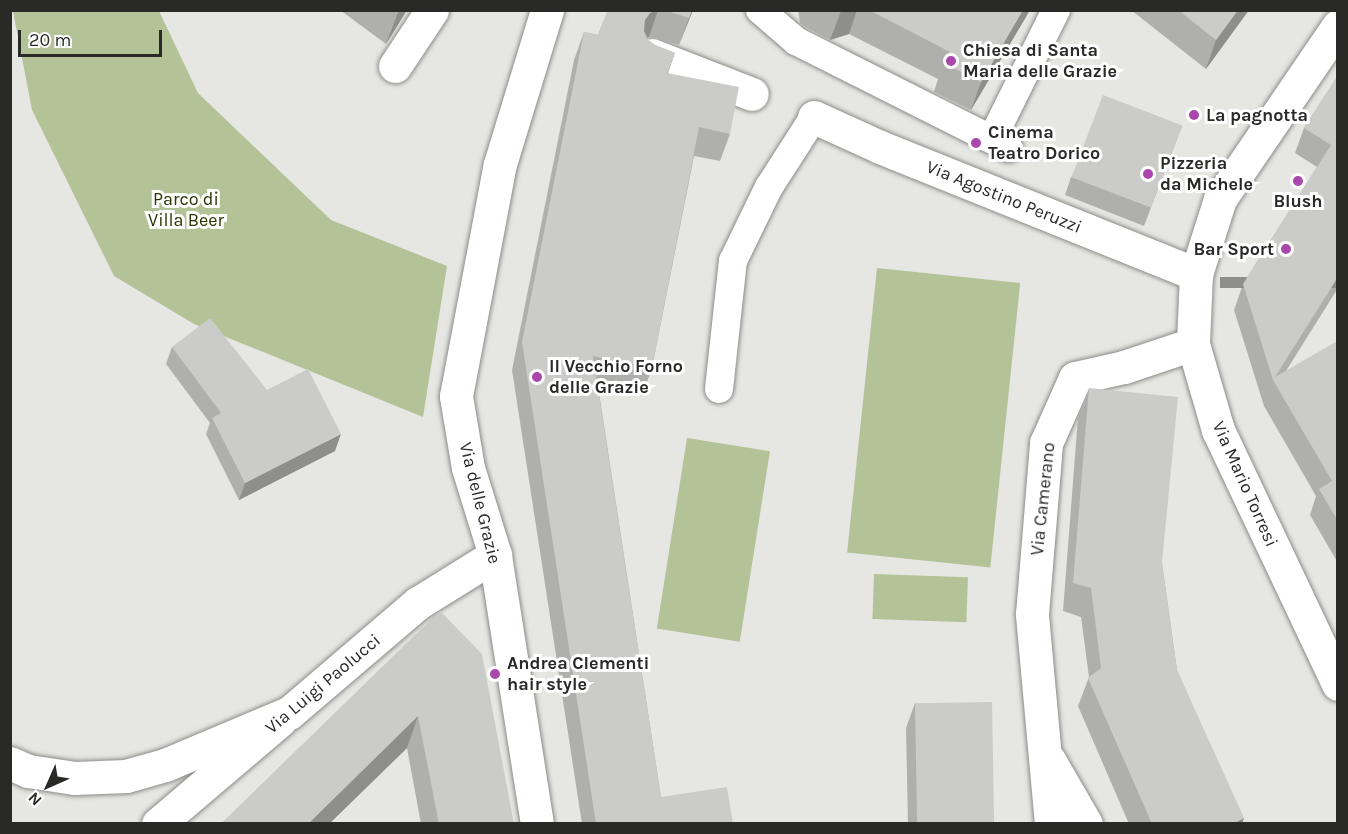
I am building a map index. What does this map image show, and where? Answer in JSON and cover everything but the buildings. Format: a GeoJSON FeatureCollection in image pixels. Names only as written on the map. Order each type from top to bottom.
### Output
{"type":"FeatureCollection","features":[{"type":"Feature","properties":{"kind":"main road"},"geometry":{"type":"LineString","coordinates":[[395,66],[432,10]]}},
{"type":"Feature","properties":{"kind":"main road","name":"Via delle Grazie"},"geometry":{"type":"LineString","coordinates":[[537,824],[495,555],[468,468],[456,396],[500,164],[547,10]]}},
{"type":"Feature","properties":{"kind":"main road","name":"Via Mario Torresi"},"geometry":{"type":"LineString","coordinates":[[1338,26],[1220,199],[1196,274],[1194,344],[1218,430],[1338,684]]}},
{"type":"Feature","properties":{"kind":"main road"},"geometry":{"type":"LineString","coordinates":[[652,55],[752,94]]}},
{"type":"Feature","properties":{"kind":"main road","name":"Via Agostino Peruzzi"},"geometry":{"type":"LineString","coordinates":[[814,117],[880,147],[1196,274]]}},
{"type":"Feature","properties":{"kind":"main road","name":"Via Camerano"},"geometry":{"type":"LineString","coordinates":[[1051,824],[1042,749],[1032,614],[1046,443],[1075,378],[1124,367],[1194,344]]}},
{"type":"Feature","properties":{"kind":"main road","name":"Via Luigi Paolucci"},"geometry":{"type":"LineString","coordinates":[[158,824],[418,603],[495,555]]}},
{"type":"Feature","properties":{"kind":"main road"},"geometry":{"type":"LineString","coordinates":[[10,763],[28,771],[75,778],[126,776],[201,750],[289,713]]}},
{"type":"Feature","properties":{"kind":"main road","name":"Via Camerano"},"geometry":{"type":"LineString","coordinates":[[1042,749],[1086,824]]}},
{"type":"Feature","properties":{"kind":"lane"},"geometry":{"type":"LineString","coordinates":[[760,10],[796,41],[1000,143],[1056,10]]}},
{"type":"Feature","properties":{"kind":"lane"},"geometry":{"type":"LineString","coordinates":[[719,389],[733,261],[769,187],[814,117]]}},
{"type":"Feature","properties":{"kind":"green space","name":"Parco di Villa Beer"},"geometry":{"type":"Polygon","coordinates":[[[13,11],[159,11],[198,93],[331,220],[447,266],[423,417],[194,324],[114,276],[32,110],[13,11]]]}},
{"type":"Feature","properties":{"kind":"green space"},"geometry":{"type":"Polygon","coordinates":[[[877,268],[1020,283],[990,567],[847,552],[877,268]]]}},
{"type":"Feature","properties":{"kind":"green space"},"geometry":{"type":"Polygon","coordinates":[[[687,438],[770,451],[740,642],[657,629],[687,438]]]}},
{"type":"Feature","properties":{"kind":"green space"},"geometry":{"type":"Polygon","coordinates":[[[874,574],[968,577],[966,622],[872,619],[874,574]]]}},
{"type":"Feature","properties":{"kind":"place","name":"Chiesa di Santa Maria delle Grazie"},"geometry":{"type":"Point","coordinates":[951,61]}},
{"type":"Feature","properties":{"kind":"place","name":"La pagnotta"},"geometry":{"type":"Point","coordinates":[1194,115]}},
{"type":"Feature","properties":{"kind":"place","name":"Cinema Teatro Dorico"},"geometry":{"type":"Point","coordinates":[976,143]}},
{"type":"Feature","properties":{"kind":"place","name":"Pizzeria da Michele"},"geometry":{"type":"Point","coordinates":[1148,174]}},
{"type":"Feature","properties":{"kind":"place","name":"Blush"},"geometry":{"type":"Point","coordinates":[1298,181]}},
{"type":"Feature","properties":{"kind":"place","name":"Bar Sport"},"geometry":{"type":"Point","coordinates":[1286,249]}},
{"type":"Feature","properties":{"kind":"place","name":"Il Vecchio Forno delle Grazie"},"geometry":{"type":"Point","coordinates":[537,377]}},
{"type":"Feature","properties":{"kind":"place","name":"Andrea Clementi hair style"},"geometry":{"type":"Point","coordinates":[495,674]}}]}
